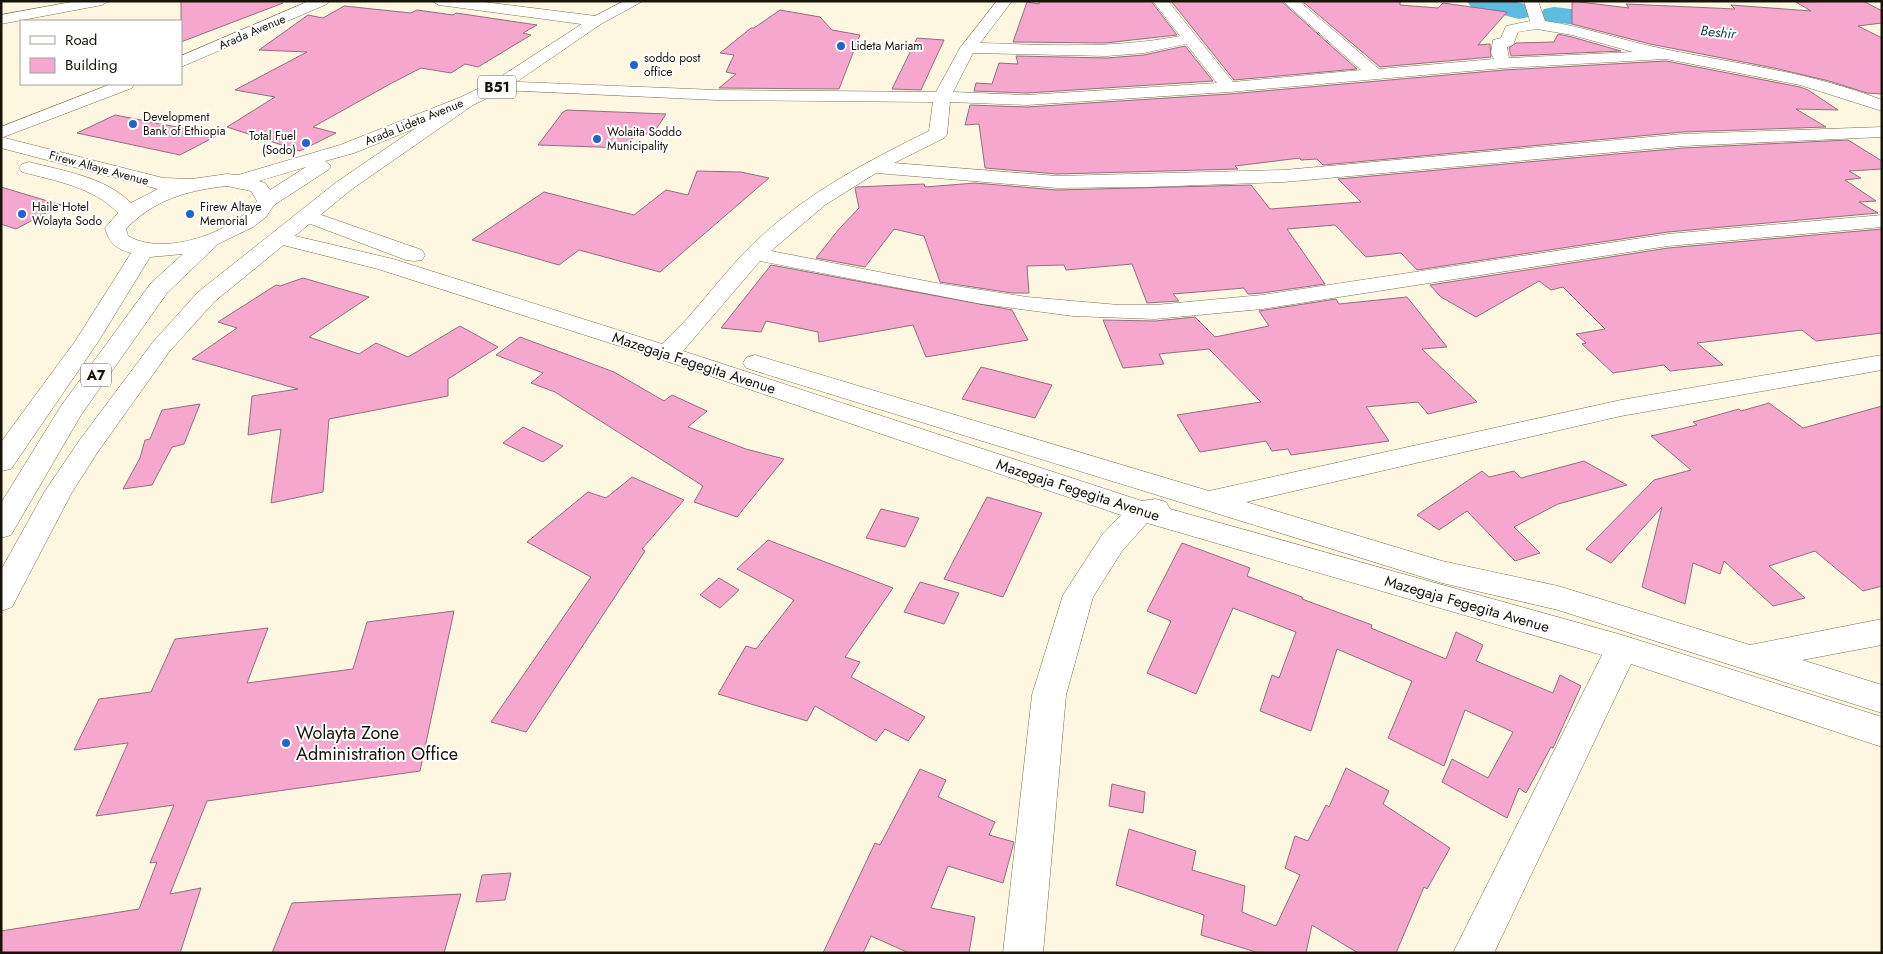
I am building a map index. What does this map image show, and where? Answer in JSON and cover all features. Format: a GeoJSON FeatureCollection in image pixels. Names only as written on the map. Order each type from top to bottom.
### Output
{"type":"FeatureCollection","features":[{"type":"Feature","properties":{"kind":"main road"},"geometry":{"type":"LineString","coordinates":[[1,20],[102,1]]}},
{"type":"Feature","properties":{"kind":"main road","name":"Arada Avenue"},"geometry":{"type":"LineString","coordinates":[[182,59],[299,1]]}},
{"type":"Feature","properties":{"kind":"main road","name":"Arada Avenue"},"geometry":{"type":"LineString","coordinates":[[182,59],[322,1]]}},
{"type":"Feature","properties":{"kind":"main road"},"geometry":{"type":"LineString","coordinates":[[439,1],[596,22]]}},
{"type":"Feature","properties":{"kind":"main road","name":"Arada Lideta Avenue"},"geometry":{"type":"LineString","coordinates":[[347,149],[467,101],[500,85],[596,22],[636,1]]}},
{"type":"Feature","properties":{"kind":"main road"},"geometry":{"type":"LineString","coordinates":[[674,346],[756,254],[803,209],[870,167],[938,134],[942,97],[968,48],[1005,1]]}},
{"type":"Feature","properties":{"kind":"main road"},"geometry":{"type":"LineString","coordinates":[[1160,1],[1229,86]]}},
{"type":"Feature","properties":{"kind":"main road"},"geometry":{"type":"LineString","coordinates":[[1290,1],[1375,74]]}},
{"type":"Feature","properties":{"kind":"main road"},"geometry":{"type":"LineString","coordinates":[[1531,1],[1539,25]]}},
{"type":"Feature","properties":{"kind":"main road"},"geometry":{"type":"LineString","coordinates":[[1504,63],[1499,53],[1499,43],[1507,42],[1511,29],[1539,25],[1574,31],[1616,44],[1665,55],[1740,66],[1810,81],[1882,106]]}},
{"type":"Feature","properties":{"kind":"main road"},"geometry":{"type":"LineString","coordinates":[[1,26],[20,29]]}},
{"type":"Feature","properties":{"kind":"main road"},"geometry":{"type":"LineString","coordinates":[[968,48],[1106,50],[1144,48],[1189,39]]}},
{"type":"Feature","properties":{"kind":"main road"},"geometry":{"type":"LineString","coordinates":[[500,85],[716,95],[942,97],[1027,100],[1229,86],[1504,63],[1665,55]]}},
{"type":"Feature","properties":{"kind":"main road"},"geometry":{"type":"LineString","coordinates":[[1,124],[100,85]]}},
{"type":"Feature","properties":{"kind":"main road"},"geometry":{"type":"LineString","coordinates":[[1,134],[124,85]]}},
{"type":"Feature","properties":{"kind":"main road"},"geometry":{"type":"LineString","coordinates":[[1,599],[59,490],[120,400],[161,347],[206,297],[345,185],[467,101]]}},
{"type":"Feature","properties":{"kind":"main road"},"geometry":{"type":"LineString","coordinates":[[870,167],[1057,182],[1147,181],[1284,176],[1683,140],[1882,132]]}},
{"type":"Feature","properties":{"kind":"main road","name":"Firew Altaye Avenue"},"geometry":{"type":"LineString","coordinates":[[1,142],[154,182],[199,182]]}},
{"type":"Feature","properties":{"kind":"main road","name":"B51"},"geometry":{"type":"LineString","coordinates":[[240,181],[347,149]]}},
{"type":"Feature","properties":{"kind":"main road","name":"B51"},"geometry":{"type":"LineString","coordinates":[[267,201],[347,149]]}},
{"type":"Feature","properties":{"kind":"main road","name":"Firew Altaye Avenue"},"geometry":{"type":"LineString","coordinates":[[1,161],[98,188],[119,200],[128,212]]}},
{"type":"Feature","properties":{"kind":"main road"},"geometry":{"type":"LineString","coordinates":[[128,212],[170,191],[199,182],[240,181],[258,187],[267,201]]}},
{"type":"Feature","properties":{"kind":"main road","name":"A7"},"geometry":{"type":"LineString","coordinates":[[128,212],[115,228],[118,239],[144,250],[182,247],[228,233],[255,217],[267,201]]}},
{"type":"Feature","properties":{"kind":"main road","name":"Mazegaja Fegegita Avenue"},"geometry":{"type":"LineString","coordinates":[[307,216],[1141,511],[1622,648],[1882,732]]}},
{"type":"Feature","properties":{"kind":"main road"},"geometry":{"type":"LineString","coordinates":[[756,254],[999,300],[1120,312],[1196,309],[1262,302],[1668,240],[1882,220]]}},
{"type":"Feature","properties":{"kind":"main road","name":"Mazegaja Fegegita Avenue"},"geometry":{"type":"LineString","coordinates":[[278,238],[385,264],[986,434],[1210,500],[1442,572],[1558,598],[1882,699]]}},
{"type":"Feature","properties":{"kind":"main road","name":"A7"},"geometry":{"type":"LineString","coordinates":[[1,528],[70,412],[125,333],[159,288],[212,239]]}},
{"type":"Feature","properties":{"kind":"main road","name":"A7"},"geometry":{"type":"LineString","coordinates":[[1,462],[86,342],[144,250]]}},
{"type":"Feature","properties":{"kind":"main road"},"geometry":{"type":"LineString","coordinates":[[1023,953],[1050,695],[1078,595],[1112,542],[1141,511],[1210,500],[1621,408],[1882,362]]}},
{"type":"Feature","properties":{"kind":"main road"},"geometry":{"type":"LineString","coordinates":[[1748,658],[1882,632]]}},
{"type":"Feature","properties":{"kind":"main road"},"geometry":{"type":"LineString","coordinates":[[1473,953],[1622,648]]}},
{"type":"Feature","properties":{"kind":"building"},"geometry":{"type":"Polygon","coordinates":[[[181,1],[282,1],[283,3],[182,42],[181,1]]]}},
{"type":"Feature","properties":{"kind":"building"},"geometry":{"type":"Polygon","coordinates":[[[1039,1],[1151,1],[1177,35],[1105,43],[1013,42],[1027,2],[1039,4],[1039,1]]]}},
{"type":"Feature","properties":{"kind":"building"},"geometry":{"type":"Polygon","coordinates":[[[1171,1],[1281,1],[1357,69],[1234,80],[1171,1]]]}},
{"type":"Feature","properties":{"kind":"building"},"geometry":{"type":"Polygon","coordinates":[[[1302,1],[1400,1],[1400,5],[1438,8],[1443,3],[1507,12],[1478,45],[1490,44],[1491,57],[1380,67],[1302,1]]]}},
{"type":"Feature","properties":{"kind":"building"},"geometry":{"type":"Polygon","coordinates":[[[1572,1],[1629,8],[1626,4],[1735,9],[1731,5],[1811,11],[1796,2],[1863,1],[1882,11],[1882,23],[1858,26],[1882,38],[1882,94],[1867,93],[1829,81],[1774,68],[1650,44],[1572,24],[1572,1]]]}},
{"type":"Feature","properties":{"kind":"building"},"geometry":{"type":"Polygon","coordinates":[[[344,6],[411,13],[417,10],[453,15],[456,13],[537,25],[523,33],[531,35],[478,67],[465,64],[451,73],[421,68],[390,84],[313,127],[336,133],[300,151],[227,127],[275,97],[235,90],[307,52],[259,50],[308,15],[323,18],[344,6]]]}},
{"type":"Feature","properties":{"kind":"building"},"geometry":{"type":"Polygon","coordinates":[[[780,10],[820,17],[832,30],[860,35],[839,89],[719,88],[736,74],[726,72],[734,55],[720,53],[751,28],[754,28],[780,10]]]}},
{"type":"Feature","properties":{"kind":"building"},"geometry":{"type":"Polygon","coordinates":[[[1558,34],[1621,51],[1511,56],[1509,48],[1516,43],[1554,42],[1558,34]]]}},
{"type":"Feature","properties":{"kind":"building"},"geometry":{"type":"Polygon","coordinates":[[[917,38],[944,40],[921,90],[892,89],[917,38]]]}},
{"type":"Feature","properties":{"kind":"building"},"geometry":{"type":"Polygon","coordinates":[[[1185,46],[1213,81],[1027,93],[974,91],[976,83],[992,84],[999,63],[1018,64],[1016,56],[1107,58],[1144,55],[1185,46]]]}},
{"type":"Feature","properties":{"kind":"building"},"geometry":{"type":"Polygon","coordinates":[[[1666,61],[1800,87],[1808,90],[1838,110],[1796,109],[1826,127],[1683,132],[1323,165],[1317,159],[1301,160],[1300,158],[1235,166],[1238,169],[1057,174],[985,168],[979,124],[965,125],[970,105],[1027,107],[1229,94],[1504,70],[1666,61]]]}},
{"type":"Feature","properties":{"kind":"building"},"geometry":{"type":"Polygon","coordinates":[[[567,110],[666,114],[653,134],[635,134],[626,148],[538,145],[563,112],[567,110]]]}},
{"type":"Feature","properties":{"kind":"building"},"geometry":{"type":"Polygon","coordinates":[[[115,115],[218,135],[180,155],[77,133],[115,115]]]}},
{"type":"Feature","properties":{"kind":"building"},"geometry":{"type":"Polygon","coordinates":[[[1848,140],[1882,161],[1882,169],[1849,171],[1861,178],[1845,180],[1876,201],[1859,202],[1878,213],[1668,232],[1417,270],[1401,253],[1366,257],[1335,225],[1287,229],[1325,284],[1262,293],[1248,294],[1244,288],[1173,294],[1179,301],[1147,303],[1132,264],[1066,270],[1064,265],[1027,266],[1029,293],[1012,293],[940,282],[924,236],[894,229],[865,267],[816,258],[859,208],[855,188],[857,187],[924,184],[925,187],[975,183],[1057,190],[1251,185],[1270,209],[1361,202],[1338,179],[1683,148],[1848,140]]]}},
{"type":"Feature","properties":{"kind":"building"},"geometry":{"type":"Polygon","coordinates":[[[697,171],[741,172],[769,178],[660,272],[579,250],[559,265],[472,240],[544,192],[634,215],[666,190],[688,195],[697,171]]]}},
{"type":"Feature","properties":{"kind":"building","name":"Haile Hotel Wolayta Sodo"},"geometry":{"type":"Polygon","coordinates":[[[1,187],[61,205],[16,229],[1,224],[1,187]]]}},
{"type":"Feature","properties":{"kind":"building"},"geometry":{"type":"Polygon","coordinates":[[[1882,229],[1882,333],[1816,341],[1802,330],[1697,343],[1723,365],[1670,371],[1664,365],[1613,373],[1582,344],[1586,343],[1576,334],[1605,329],[1563,287],[1551,290],[1539,281],[1476,317],[1441,297],[1430,285],[1668,248],[1882,229]]]}},
{"type":"Feature","properties":{"kind":"building"},"geometry":{"type":"Polygon","coordinates":[[[771,265],[1012,310],[1028,340],[926,357],[913,325],[819,342],[818,332],[766,321],[761,332],[721,328],[771,265]]]}},
{"type":"Feature","properties":{"kind":"building"},"geometry":{"type":"Polygon","coordinates":[[[303,278],[369,297],[309,337],[359,354],[376,343],[408,357],[460,326],[498,347],[448,379],[448,396],[329,419],[323,492],[271,503],[281,429],[248,435],[252,396],[298,389],[192,359],[237,328],[218,322],[276,285],[280,286],[303,278]]]}},
{"type":"Feature","properties":{"kind":"building"},"geometry":{"type":"Polygon","coordinates":[[[1407,297],[1447,347],[1422,349],[1477,402],[1428,414],[1418,402],[1366,407],[1389,441],[1291,455],[1288,449],[1272,451],[1266,441],[1200,452],[1177,415],[1261,402],[1209,349],[1159,354],[1164,364],[1123,368],[1103,320],[1155,321],[1195,317],[1215,337],[1269,326],[1259,311],[1336,299],[1339,304],[1407,297]]]}},
{"type":"Feature","properties":{"kind":"building"},"geometry":{"type":"Polygon","coordinates":[[[520,337],[614,372],[664,401],[672,395],[707,411],[688,427],[746,449],[784,459],[737,517],[694,502],[703,486],[555,392],[531,383],[543,373],[496,355],[520,337]]]}},
{"type":"Feature","properties":{"kind":"building"},"geometry":{"type":"Polygon","coordinates":[[[981,367],[1052,385],[1035,418],[962,399],[981,367]]]}},
{"type":"Feature","properties":{"kind":"building"},"geometry":{"type":"Polygon","coordinates":[[[1769,403],[1803,428],[1882,406],[1882,586],[1863,591],[1815,551],[1769,566],[1805,598],[1773,606],[1724,561],[1720,574],[1693,563],[1685,604],[1642,587],[1662,507],[1611,563],[1586,549],[1654,480],[1691,470],[1651,436],[1697,425],[1693,422],[1739,409],[1741,411],[1769,403]]]}},
{"type":"Feature","properties":{"kind":"building"},"geometry":{"type":"Polygon","coordinates":[[[200,404],[184,444],[172,447],[152,485],[123,489],[140,458],[145,440],[150,439],[162,410],[200,404]]]}},
{"type":"Feature","properties":{"kind":"building"},"geometry":{"type":"Polygon","coordinates":[[[523,427],[563,446],[543,462],[503,443],[523,427]]]}},
{"type":"Feature","properties":{"kind":"building"},"geometry":{"type":"Polygon","coordinates":[[[1584,461],[1627,485],[1558,504],[1514,527],[1540,553],[1515,561],[1467,511],[1439,530],[1417,515],[1482,471],[1489,477],[1514,471],[1521,478],[1584,461]]]}},
{"type":"Feature","properties":{"kind":"building"},"geometry":{"type":"Polygon","coordinates":[[[632,477],[684,500],[642,549],[645,551],[526,732],[491,722],[591,577],[527,542],[588,492],[606,498],[632,477]]]}},
{"type":"Feature","properties":{"kind":"building"},"geometry":{"type":"Polygon","coordinates":[[[987,497],[1042,513],[1003,597],[944,579],[987,497]]]}},
{"type":"Feature","properties":{"kind":"building"},"geometry":{"type":"Polygon","coordinates":[[[881,509],[919,518],[905,547],[866,538],[881,509]]]}},
{"type":"Feature","properties":{"kind":"building"},"geometry":{"type":"Polygon","coordinates":[[[768,540],[893,588],[845,657],[860,662],[851,677],[925,717],[908,741],[885,729],[876,741],[815,706],[807,721],[718,694],[746,646],[756,649],[794,600],[737,569],[768,540]]]}},
{"type":"Feature","properties":{"kind":"building"},"geometry":{"type":"Polygon","coordinates":[[[1182,543],[1250,568],[1247,576],[1372,625],[1371,628],[1446,659],[1456,632],[1483,645],[1476,661],[1553,693],[1560,675],[1581,686],[1553,748],[1551,747],[1526,793],[1519,788],[1507,818],[1442,782],[1452,759],[1488,778],[1513,732],[1465,710],[1444,766],[1388,738],[1412,681],[1337,649],[1311,731],[1260,711],[1272,675],[1279,678],[1296,632],[1233,608],[1196,694],[1147,673],[1171,621],[1147,611],[1182,543]]]}},
{"type":"Feature","properties":{"kind":"building"},"geometry":{"type":"Polygon","coordinates":[[[719,578],[739,590],[720,608],[700,595],[719,578]]]}},
{"type":"Feature","properties":{"kind":"building"},"geometry":{"type":"Polygon","coordinates":[[[920,582],[959,593],[944,624],[904,612],[920,582]]]}},
{"type":"Feature","properties":{"kind":"building"},"geometry":{"type":"Polygon","coordinates":[[[454,611],[420,771],[207,801],[170,894],[201,888],[180,953],[1,953],[1,931],[139,909],[157,862],[150,863],[174,805],[96,816],[128,743],[74,750],[99,699],[151,692],[175,639],[268,628],[247,683],[353,669],[367,622],[454,611]]]}},
{"type":"Feature","properties":{"kind":"building"},"geometry":{"type":"Polygon","coordinates":[[[1346,768],[1389,791],[1383,804],[1450,848],[1427,889],[1424,887],[1396,953],[1358,953],[1312,925],[1306,953],[1259,953],[1201,935],[1204,915],[1116,885],[1129,829],[1196,851],[1192,870],[1245,886],[1242,912],[1276,926],[1300,875],[1285,868],[1295,836],[1308,841],[1326,805],[1329,807],[1346,768]]]}},
{"type":"Feature","properties":{"kind":"building"},"geometry":{"type":"Polygon","coordinates":[[[920,769],[946,780],[938,797],[995,822],[989,835],[1014,842],[1003,883],[948,866],[931,908],[975,917],[969,953],[909,953],[871,936],[863,953],[823,953],[875,843],[880,845],[920,769]]]}},
{"type":"Feature","properties":{"kind":"building"},"geometry":{"type":"Polygon","coordinates":[[[1112,784],[1145,792],[1143,813],[1109,806],[1112,784]]]}},
{"type":"Feature","properties":{"kind":"building"},"geometry":{"type":"Polygon","coordinates":[[[511,873],[505,900],[476,902],[482,875],[511,873]]]}},
{"type":"Feature","properties":{"kind":"building"},"geometry":{"type":"Polygon","coordinates":[[[461,894],[444,953],[272,953],[292,903],[461,894]]]}},
{"type":"Feature","properties":{"kind":"waterway","name":"Beshir"},"geometry":{"type":"LineString","coordinates":[[1480,1],[1519,11]]}},
{"type":"Feature","properties":{"kind":"waterway","name":"Beshir"},"geometry":{"type":"LineString","coordinates":[[1554,15],[1640,25]]}},
{"type":"Feature","properties":{"kind":"place","name":"Lideta Mariam"},"geometry":{"type":"Point","coordinates":[841,46]}},
{"type":"Feature","properties":{"kind":"place","name":"soddo post office"},"geometry":{"type":"Point","coordinates":[634,65]}},
{"type":"Feature","properties":{"kind":"place","name":"Development Bank of Ethiopia"},"geometry":{"type":"Point","coordinates":[133,124]}},
{"type":"Feature","properties":{"kind":"place","name":"Wolaita Soddo Municipality"},"geometry":{"type":"Point","coordinates":[597,139]}},
{"type":"Feature","properties":{"kind":"place","name":"Total Fuel (Sodo)"},"geometry":{"type":"Point","coordinates":[306,143]}},
{"type":"Feature","properties":{"kind":"place","name":"Haile Hotel Wolayta Sodo"},"geometry":{"type":"Point","coordinates":[22,214]}},
{"type":"Feature","properties":{"kind":"place","name":"Firew Altaye Memorial"},"geometry":{"type":"Point","coordinates":[190,214]}},
{"type":"Feature","properties":{"kind":"place","name":"Wolayta Zone Administration Office"},"geometry":{"type":"Point","coordinates":[286,743]}}]}
